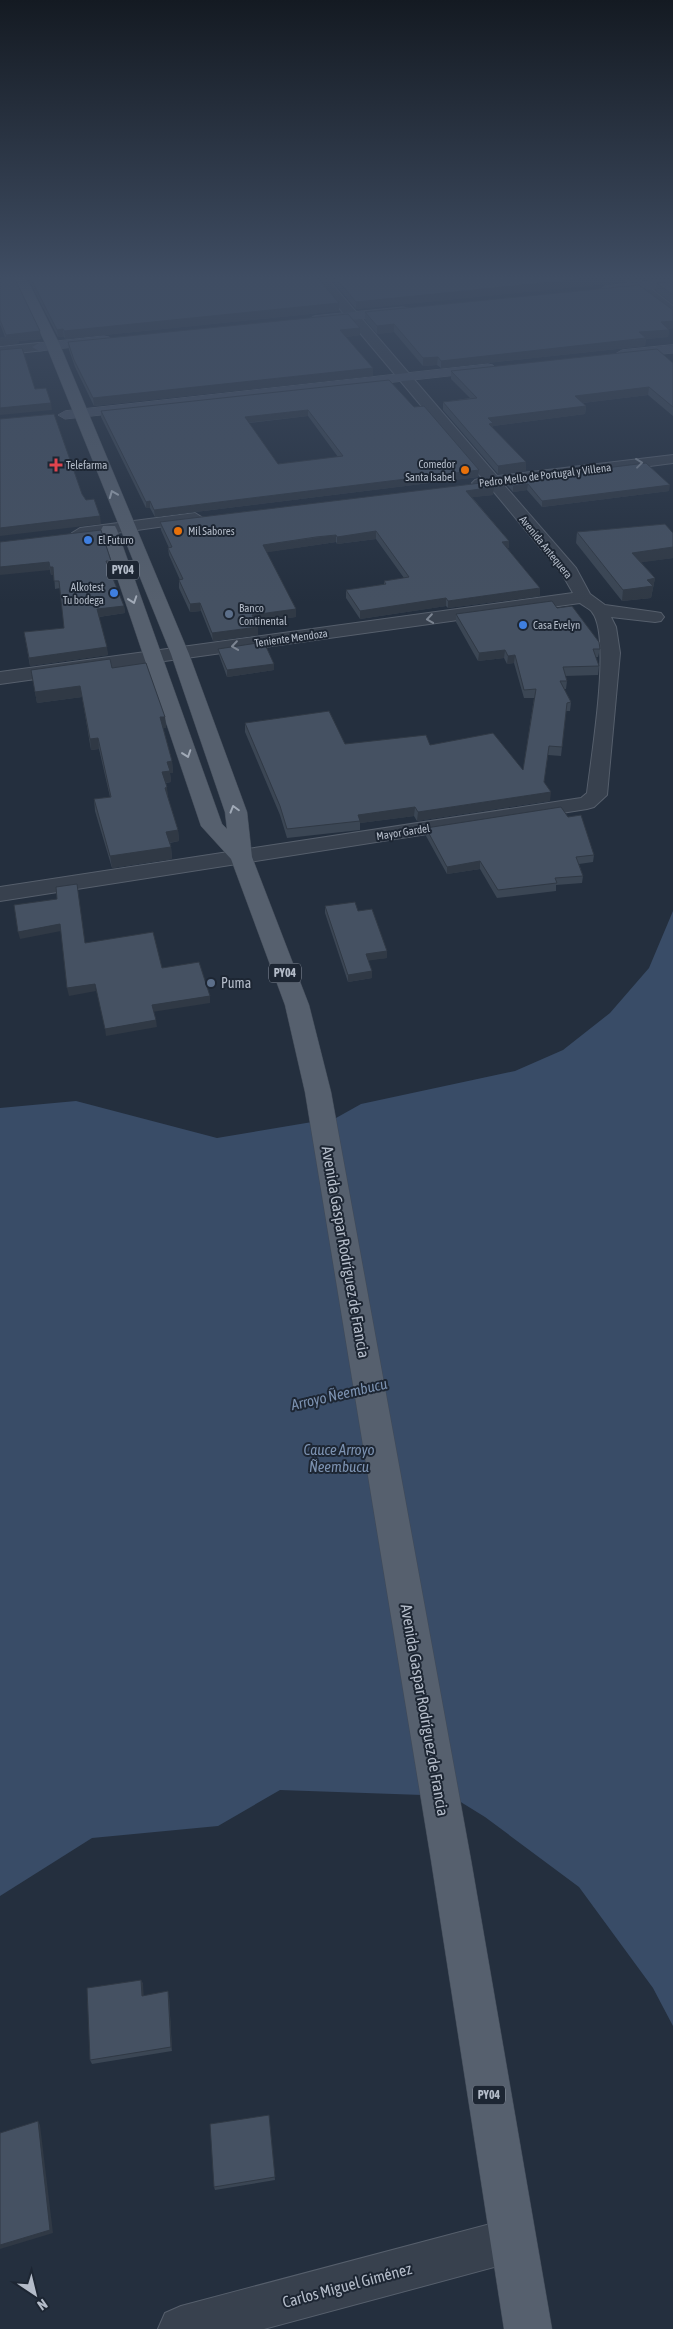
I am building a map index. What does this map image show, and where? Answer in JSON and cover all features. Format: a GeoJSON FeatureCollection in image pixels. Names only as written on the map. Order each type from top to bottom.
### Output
{"type":"FeatureCollection","features":[{"type":"Feature","properties":{"kind":"main road","name":"PY04"},"geometry":{"type":"LineString","coordinates":[[61,386],[117,528],[180,654],[236,812],[241,857]]}},
{"type":"Feature","properties":{"kind":"main road"},"geometry":{"type":"LineString","coordinates":[[72,414],[331,386]]}},
{"type":"Feature","properties":{"kind":"main road","name":"PY04"},"geometry":{"type":"LineString","coordinates":[[117,528],[154,658],[212,826],[241,857]]}},
{"type":"Feature","properties":{"kind":"main road","name":"Avenida Gaspar Rodríguez de Francia"},"geometry":{"type":"LineString","coordinates":[[241,857],[297,1005],[318,1092],[451,1860],[528,2329]]}},
{"type":"Feature","properties":{"kind":"street","name":"Avenida Antequera"},"geometry":{"type":"LineString","coordinates":[[417,386],[498,481],[570,572],[583,597]]}},
{"type":"Feature","properties":{"kind":"street"},"geometry":{"type":"LineString","coordinates":[[46,417],[72,414]]}},
{"type":"Feature","properties":{"kind":"street","name":"Pedro Mello de Portugal y Villena"},"geometry":{"type":"LineString","coordinates":[[462,485],[673,458]]}},
{"type":"Feature","properties":{"kind":"street"},"geometry":{"type":"LineString","coordinates":[[69,534],[215,516]]}},
{"type":"Feature","properties":{"kind":"street"},"geometry":{"type":"LineString","coordinates":[[583,597],[600,610],[656,617]]}},
{"type":"Feature","properties":{"kind":"street","name":"Teniente Mendoza"},"geometry":{"type":"LineString","coordinates":[[0,678],[583,597]]}},
{"type":"Feature","properties":{"kind":"street","name":"Mayor Gardel"},"geometry":{"type":"LineString","coordinates":[[0,894],[586,803],[597,795],[611,653],[607,627],[600,610]]}},
{"type":"Feature","properties":{"kind":"street","name":"Carlos Miguel Giménez"},"geometry":{"type":"LineString","coordinates":[[181,2329],[513,2240]]}},
{"type":"Feature","properties":{"kind":"water","name":"Cauce Arroyo Ñeembucu"},"geometry":{"type":"Polygon","coordinates":[[[673,911],[673,2026],[653,1988],[579,1887],[485,1817],[451,1796],[280,1790],[218,1826],[92,1838],[0,1896],[0,1108],[76,1101],[217,1138],[336,1118],[361,1104],[515,1071],[563,1050],[610,1013],[649,968],[673,911]]]}},
{"type":"Feature","properties":{"kind":"building"},"geometry":{"type":"Polygon","coordinates":[[[0,386],[34,386],[35,389],[46,388],[51,403],[0,408],[0,386]]]}},
{"type":"Feature","properties":{"kind":"building"},"geometry":{"type":"Polygon","coordinates":[[[87,386],[208,386],[93,398],[87,386]]]}},
{"type":"Feature","properties":{"kind":"building"},"geometry":{"type":"Polygon","coordinates":[[[336,386],[394,386],[414,407],[424,406],[479,470],[154,510],[150,501],[146,502],[101,411],[336,386]],[[308,410],[245,417],[278,464],[343,456],[308,410]]]}},
{"type":"Feature","properties":{"kind":"building"},"geometry":{"type":"Polygon","coordinates":[[[465,386],[673,386],[673,407],[649,387],[575,396],[586,406],[488,418],[493,423],[489,424],[526,462],[498,466],[443,402],[477,398],[465,386]]]}},
{"type":"Feature","properties":{"kind":"building"},"geometry":{"type":"Polygon","coordinates":[[[54,414],[82,494],[86,500],[94,499],[100,516],[0,528],[0,419],[54,414]]]}},
{"type":"Feature","properties":{"kind":"building"},"geometry":{"type":"Polygon","coordinates":[[[646,463],[670,485],[542,501],[528,484],[513,486],[508,480],[646,463]]]}},
{"type":"Feature","properties":{"kind":"building"},"geometry":{"type":"Polygon","coordinates":[[[489,482],[494,487],[466,491],[509,541],[502,542],[540,588],[448,601],[446,598],[360,611],[346,590],[386,584],[384,581],[409,577],[376,531],[337,537],[336,535],[316,537],[263,545],[296,609],[252,615],[258,627],[212,633],[200,603],[190,604],[179,580],[183,579],[168,548],[172,547],[160,522],[489,482]]]}},
{"type":"Feature","properties":{"kind":"building"},"geometry":{"type":"Polygon","coordinates":[[[665,524],[673,533],[673,547],[632,553],[655,578],[647,580],[653,586],[623,590],[577,532],[665,524]]]}},
{"type":"Feature","properties":{"kind":"building"},"geometry":{"type":"Polygon","coordinates":[[[101,530],[111,561],[106,561],[124,606],[97,609],[107,647],[29,658],[24,632],[64,628],[59,581],[54,581],[53,567],[50,567],[49,562],[0,567],[0,542],[101,530]]]}},
{"type":"Feature","properties":{"kind":"building"},"geometry":{"type":"Polygon","coordinates":[[[552,601],[557,608],[572,606],[599,642],[600,649],[593,649],[599,666],[563,667],[567,681],[560,681],[571,702],[567,703],[562,747],[549,746],[544,782],[551,792],[418,812],[415,807],[358,815],[360,821],[287,829],[280,806],[245,723],[329,711],[345,744],[426,735],[430,745],[493,733],[523,770],[536,689],[524,690],[515,655],[508,656],[505,650],[479,653],[456,614],[552,601]]]}},
{"type":"Feature","properties":{"kind":"building"},"geometry":{"type":"Polygon","coordinates":[[[264,642],[274,664],[227,670],[218,649],[264,642]]]}},
{"type":"Feature","properties":{"kind":"building"},"geometry":{"type":"Polygon","coordinates":[[[110,659],[112,668],[146,663],[165,717],[160,717],[172,761],[167,762],[170,771],[162,772],[178,830],[166,832],[171,847],[110,856],[94,799],[111,797],[98,738],[90,739],[80,686],[35,692],[31,670],[110,659]]]}},
{"type":"Feature","properties":{"kind":"building"},"geometry":{"type":"Polygon","coordinates":[[[561,807],[568,817],[581,815],[594,855],[576,857],[583,876],[555,878],[557,883],[498,890],[480,861],[447,867],[426,828],[561,807]]]}},
{"type":"Feature","properties":{"kind":"building"},"geometry":{"type":"Polygon","coordinates":[[[77,884],[85,943],[153,932],[162,968],[199,962],[210,996],[152,1005],[156,1020],[105,1029],[95,984],[67,988],[60,924],[18,932],[14,905],[57,899],[56,887],[77,884]]]}},
{"type":"Feature","properties":{"kind":"building"},"geometry":{"type":"Polygon","coordinates":[[[355,902],[358,911],[372,909],[387,951],[366,954],[372,971],[348,975],[325,906],[355,902]]]}},
{"type":"Feature","properties":{"kind":"building"},"geometry":{"type":"Polygon","coordinates":[[[141,1980],[142,1996],[168,1991],[171,2047],[90,2060],[87,1988],[141,1980]]]}},
{"type":"Feature","properties":{"kind":"building"},"geometry":{"type":"Polygon","coordinates":[[[269,2115],[275,2177],[214,2187],[210,2124],[269,2115]]]}},
{"type":"Feature","properties":{"kind":"building"},"geometry":{"type":"Polygon","coordinates":[[[38,2121],[50,2230],[0,2245],[0,2133],[38,2121]]]}},
{"type":"Feature","properties":{"kind":"place","name":"Telefarma"},"geometry":{"type":"Point","coordinates":[56,465]}},
{"type":"Feature","properties":{"kind":"place","name":"Comedor Santa Isabel"},"geometry":{"type":"Point","coordinates":[465,470]}},
{"type":"Feature","properties":{"kind":"place","name":"Mil Sabores"},"geometry":{"type":"Point","coordinates":[178,531]}},
{"type":"Feature","properties":{"kind":"place","name":"El Futuro"},"geometry":{"type":"Point","coordinates":[88,540]}},
{"type":"Feature","properties":{"kind":"place","name":"Alkotest Tu bodega"},"geometry":{"type":"Point","coordinates":[114,593]}},
{"type":"Feature","properties":{"kind":"place","name":"Banco Continental"},"geometry":{"type":"Point","coordinates":[229,614]}},
{"type":"Feature","properties":{"kind":"place","name":"Casa Evelyn"},"geometry":{"type":"Point","coordinates":[523,625]}},
{"type":"Feature","properties":{"kind":"place","name":"Puma"},"geometry":{"type":"Point","coordinates":[211,983]}},
{"type":"Feature","properties":{"kind":"water label","name":"Arroyo Ñeembucu"},"geometry":{"type":"Point","coordinates":[339,1394]}}]}
